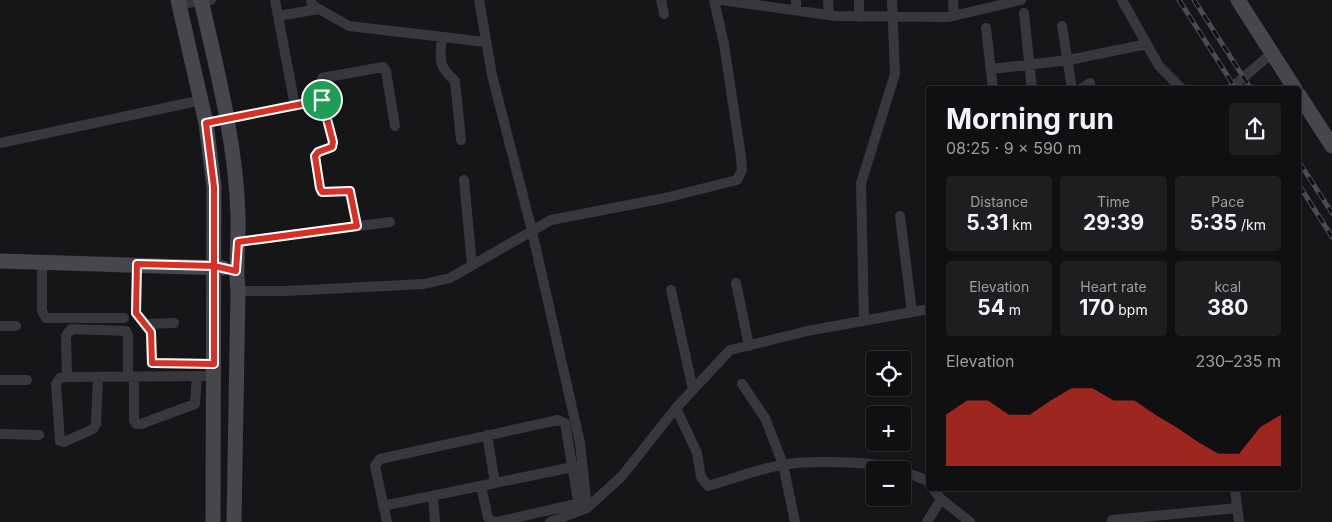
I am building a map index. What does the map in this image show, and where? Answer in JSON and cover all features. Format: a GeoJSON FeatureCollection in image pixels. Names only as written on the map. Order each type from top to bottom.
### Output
{"type":"FeatureCollection","features":[{"type":"Feature","properties":{"kind":"street"},"geometry":{"type":"LineString","coordinates":[[213,522],[214,187],[202,100],[178,2],[205,0],[227,119],[238,214],[234,522]]}},
{"type":"Feature","properties":{"kind":"street"},"geometry":{"type":"LineString","coordinates":[[275,0],[294,106]]}},
{"type":"Feature","properties":{"kind":"street"},"geometry":{"type":"LineString","coordinates":[[310,0],[312,5],[349,26],[486,42]]}},
{"type":"Feature","properties":{"kind":"street"},"geometry":{"type":"LineString","coordinates":[[479,0],[492,75],[532,231],[580,443],[578,498],[576,504],[495,522],[488,518],[482,486]]}},
{"type":"Feature","properties":{"kind":"street"},"geometry":{"type":"LineString","coordinates":[[661,0],[664,14]]}},
{"type":"Feature","properties":{"kind":"street"},"geometry":{"type":"LineString","coordinates":[[238,291],[286,292],[424,284],[450,278],[552,220],[682,194],[737,180],[742,170],[741,157],[724,44],[714,0]]}},
{"type":"Feature","properties":{"kind":"street"},"geometry":{"type":"LineString","coordinates":[[721,0],[796,5],[829,15],[859,17],[954,16],[986,4],[1018,0]]}},
{"type":"Feature","properties":{"kind":"street"},"geometry":{"type":"LineString","coordinates":[[828,0],[829,15]]}},
{"type":"Feature","properties":{"kind":"street"},"geometry":{"type":"LineString","coordinates":[[859,0],[859,17]]}},
{"type":"Feature","properties":{"kind":"street"},"geometry":{"type":"LineString","coordinates":[[864,320],[861,183],[895,74],[892,0]]}},
{"type":"Feature","properties":{"kind":"street"},"geometry":{"type":"LineString","coordinates":[[953,0],[954,16]]}},
{"type":"Feature","properties":{"kind":"street"},"geometry":{"type":"LineString","coordinates":[[1122,0],[1159,66],[1179,86]]}},
{"type":"Feature","properties":{"kind":"street"},"geometry":{"type":"LineString","coordinates":[[1238,0],[1248,7],[1272,53],[1293,86]]}},
{"type":"Feature","properties":{"kind":"street"},"geometry":{"type":"LineString","coordinates":[[278,16],[319,9]]}},
{"type":"Feature","properties":{"kind":"street"},"geometry":{"type":"LineString","coordinates":[[1024,13],[1032,86]]}},
{"type":"Feature","properties":{"kind":"street"},"geometry":{"type":"LineString","coordinates":[[1062,26],[1072,86]]}},
{"type":"Feature","properties":{"kind":"street"},"geometry":{"type":"LineString","coordinates":[[986,28],[993,86]]}},
{"type":"Feature","properties":{"kind":"street"},"geometry":{"type":"LineString","coordinates":[[442,37],[439,62],[442,69],[455,81],[461,140]]}},
{"type":"Feature","properties":{"kind":"street"},"geometry":{"type":"LineString","coordinates":[[991,69],[1068,60],[1147,44]]}},
{"type":"Feature","properties":{"kind":"street"},"geometry":{"type":"LineString","coordinates":[[1234,86],[1272,53]]}},
{"type":"Feature","properties":{"kind":"street"},"geometry":{"type":"LineString","coordinates":[[357,226],[350,191],[322,192],[320,188],[315,156],[318,152],[332,147],[333,142],[319,86],[322,78],[382,67],[386,71],[395,126]]}},
{"type":"Feature","properties":{"kind":"street"},"geometry":{"type":"LineString","coordinates":[[1086,86],[1090,83]]}},
{"type":"Feature","properties":{"kind":"street"},"geometry":{"type":"LineString","coordinates":[[1301,98],[1330,137]]}},
{"type":"Feature","properties":{"kind":"street"},"geometry":{"type":"LineString","coordinates":[[0,143],[202,100]]}},
{"type":"Feature","properties":{"kind":"street"},"geometry":{"type":"LineString","coordinates":[[206,123],[322,100]]}},
{"type":"Feature","properties":{"kind":"street"},"geometry":{"type":"LineString","coordinates":[[464,180],[472,266]]}},
{"type":"Feature","properties":{"kind":"street"},"geometry":{"type":"LineString","coordinates":[[900,216],[912,312]]}},
{"type":"Feature","properties":{"kind":"street"},"geometry":{"type":"LineString","coordinates":[[238,242],[390,222]]}},
{"type":"Feature","properties":{"kind":"street"},"geometry":{"type":"LineString","coordinates":[[0,261],[214,266],[236,271]]}},
{"type":"Feature","properties":{"kind":"street"},"geometry":{"type":"LineString","coordinates":[[42,261],[42,311],[46,318],[124,318]]}},
{"type":"Feature","properties":{"kind":"street"},"geometry":{"type":"LineString","coordinates":[[137,264],[136,313],[151,332],[152,363],[214,370]]}},
{"type":"Feature","properties":{"kind":"street"},"geometry":{"type":"LineString","coordinates":[[736,283],[749,346]]}},
{"type":"Feature","properties":{"kind":"street"},"geometry":{"type":"LineString","coordinates":[[671,290],[693,390]]}},
{"type":"Feature","properties":{"kind":"street"},"geometry":{"type":"LineString","coordinates":[[550,522],[587,508],[622,476],[676,408],[730,350],[864,320],[926,310]]}},
{"type":"Feature","properties":{"kind":"street"},"geometry":{"type":"LineString","coordinates":[[146,324],[174,324]]}},
{"type":"Feature","properties":{"kind":"street"},"geometry":{"type":"LineString","coordinates":[[0,326],[16,326]]}},
{"type":"Feature","properties":{"kind":"street"},"geometry":{"type":"LineString","coordinates":[[67,377],[66,336],[71,329],[126,331],[128,336],[134,420],[136,424],[141,424],[195,404],[197,376]]}},
{"type":"Feature","properties":{"kind":"street"},"geometry":{"type":"LineString","coordinates":[[98,377],[96,424],[90,431],[64,442],[60,441],[58,438],[56,384],[60,378],[67,377],[197,376],[214,370]]}},
{"type":"Feature","properties":{"kind":"street"},"geometry":{"type":"LineString","coordinates":[[0,380],[27,380]]}},
{"type":"Feature","properties":{"kind":"street"},"geometry":{"type":"LineString","coordinates":[[742,384],[765,418],[783,464],[795,522]]}},
{"type":"Feature","properties":{"kind":"street"},"geometry":{"type":"LineString","coordinates":[[676,408],[697,453],[701,478],[708,486],[783,464],[866,464]]}},
{"type":"Feature","properties":{"kind":"street"},"geometry":{"type":"LineString","coordinates":[[387,522],[375,466],[380,459],[487,435],[561,421],[565,423],[578,467],[587,508]]}},
{"type":"Feature","properties":{"kind":"street"},"geometry":{"type":"LineString","coordinates":[[0,434],[39,435]]}},
{"type":"Feature","properties":{"kind":"street"},"geometry":{"type":"LineString","coordinates":[[487,435],[495,483]]}},
{"type":"Feature","properties":{"kind":"street"},"geometry":{"type":"LineString","coordinates":[[383,506],[578,467]]}},
{"type":"Feature","properties":{"kind":"street"},"geometry":{"type":"LineString","coordinates":[[911,474],[926,480]]}},
{"type":"Feature","properties":{"kind":"street"},"geometry":{"type":"LineString","coordinates":[[935,491],[941,499],[970,522]]}},
{"type":"Feature","properties":{"kind":"street"},"geometry":{"type":"LineString","coordinates":[[1235,491],[1239,522]]}},
{"type":"Feature","properties":{"kind":"street"},"geometry":{"type":"LineString","coordinates":[[433,496],[435,522]]}},
{"type":"Feature","properties":{"kind":"street"},"geometry":{"type":"LineString","coordinates":[[927,522],[941,499]]}},
{"type":"Feature","properties":{"kind":"street"},"geometry":{"type":"LineString","coordinates":[[1112,522],[1112,520],[1237,508]]}},
{"type":"Feature","properties":{"kind":"railway"},"geometry":{"type":"LineString","coordinates":[[1179,0],[1234,86]]}},
{"type":"Feature","properties":{"kind":"railway"},"geometry":{"type":"LineString","coordinates":[[1194,0],[1249,86]]}},
{"type":"Feature","properties":{"kind":"railway"},"geometry":{"type":"LineString","coordinates":[[1301,165],[1332,213]]}},
{"type":"Feature","properties":{"kind":"railway"},"geometry":{"type":"LineString","coordinates":[[1301,188],[1332,237]]}},
{"type":"Feature","properties":{"kind":"route"},"geometry":{"type":"LineString","coordinates":[[322,100],[206,123],[214,187],[214,266],[137,264],[136,313],[140,320],[149,327],[151,332],[152,363],[214,364],[214,266],[236,271],[238,242],[307,231],[357,226],[350,191],[345,189],[322,192],[320,188],[315,156],[318,152],[332,147],[333,142],[322,100]]}}]}
